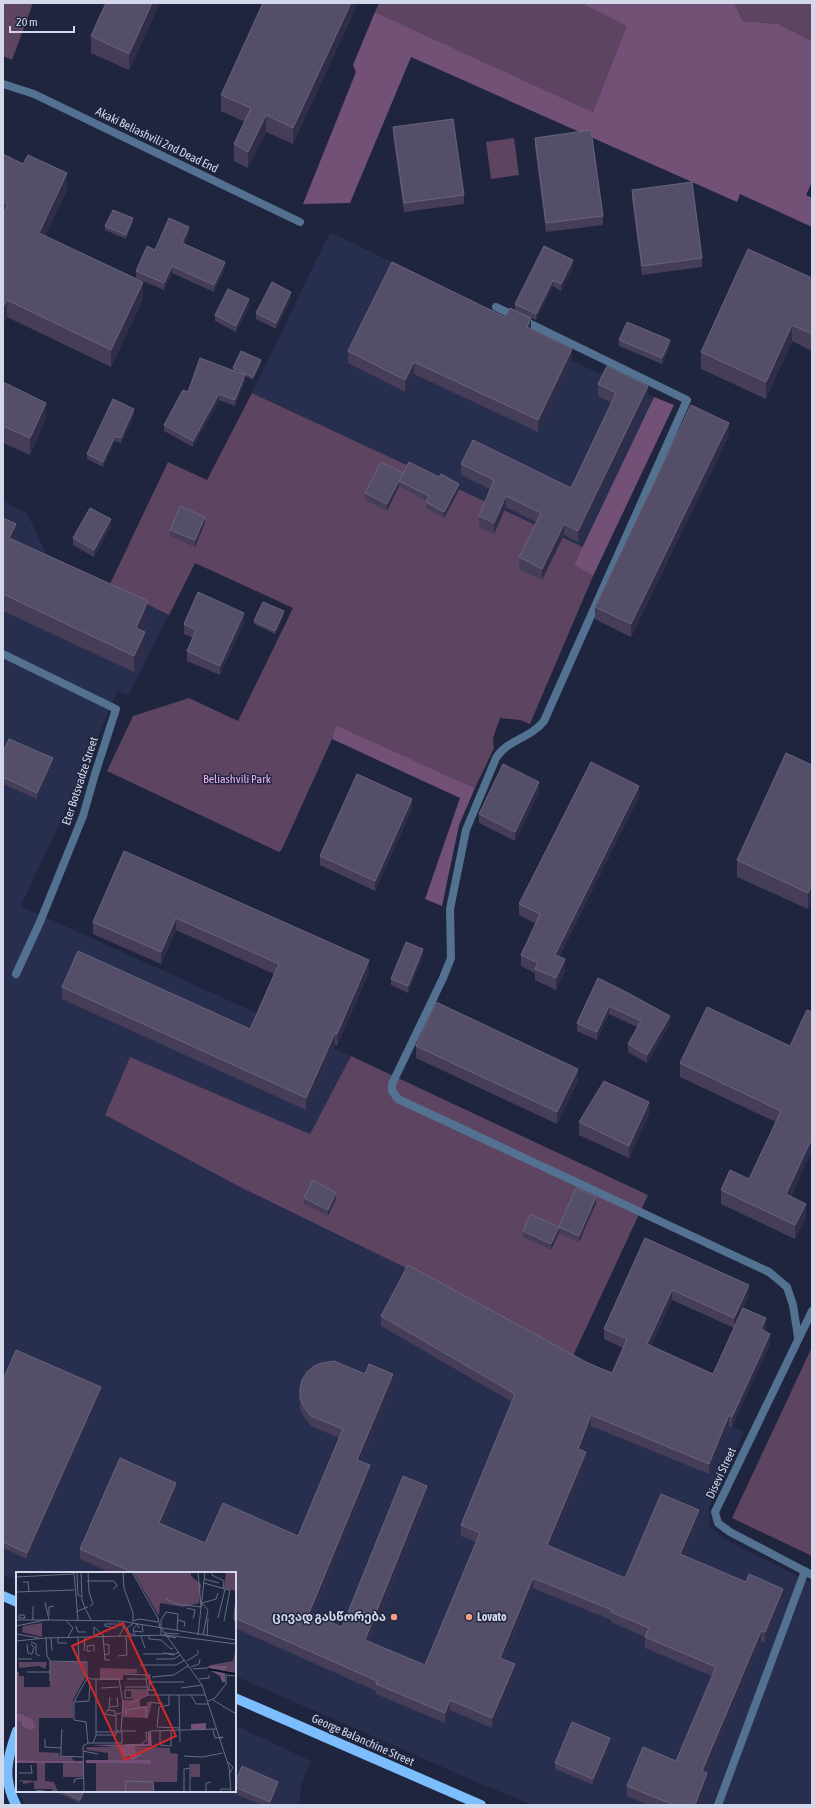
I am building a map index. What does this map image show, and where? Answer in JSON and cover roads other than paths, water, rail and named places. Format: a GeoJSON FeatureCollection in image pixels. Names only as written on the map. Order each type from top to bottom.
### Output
{"type":"FeatureCollection","features":[{"type":"Feature","properties":{"kind":"main road"},"geometry":{"type":"LineString","coordinates":[[3,1596],[16,1602]]}},
{"type":"Feature","properties":{"kind":"main road","name":"George Balanchine Street"},"geometry":{"type":"LineString","coordinates":[[236,1698],[481,1805]]}},
{"type":"Feature","properties":{"kind":"main road"},"geometry":{"type":"LineString","coordinates":[[16,1734],[8,1755],[7,1772],[11,1795],[16,1805]]}},
{"type":"Feature","properties":{"kind":"street","name":"Akaki Beliashvili 2nd Dead End"},"geometry":{"type":"LineString","coordinates":[[3,84],[34,94],[300,222]]}},
{"type":"Feature","properties":{"kind":"street"},"geometry":{"type":"LineString","coordinates":[[496,307],[687,400],[544,721],[539,728],[530,735],[502,749],[496,758],[466,830],[450,909],[450,958],[443,978],[392,1084],[392,1092],[398,1099],[769,1272],[787,1287],[794,1305],[798,1338]]}},
{"type":"Feature","properties":{"kind":"street","name":"Eter Botsvadze Street"},"geometry":{"type":"LineString","coordinates":[[3,654],[116,709],[94,774],[83,816],[40,922],[16,974]]}},
{"type":"Feature","properties":{"kind":"street","name":"Disevi Street"},"geometry":{"type":"LineString","coordinates":[[808,1573],[730,1532],[718,1523],[715,1512],[812,1311]]}},
{"type":"Feature","properties":{"kind":"street"},"geometry":{"type":"LineString","coordinates":[[718,1805],[808,1573]]}},
{"type":"Feature","properties":{"kind":"place","name":"ცივად გასწორება"},"geometry":{"type":"Point","coordinates":[394,1617]}},
{"type":"Feature","properties":{"kind":"place","name":"Lovato"},"geometry":{"type":"Point","coordinates":[469,1617]}},
{"type":"Feature","properties":{"kind":"park label","name":"Beliashvili Park"},"geometry":{"type":"Point","coordinates":[237,779]}}]}
